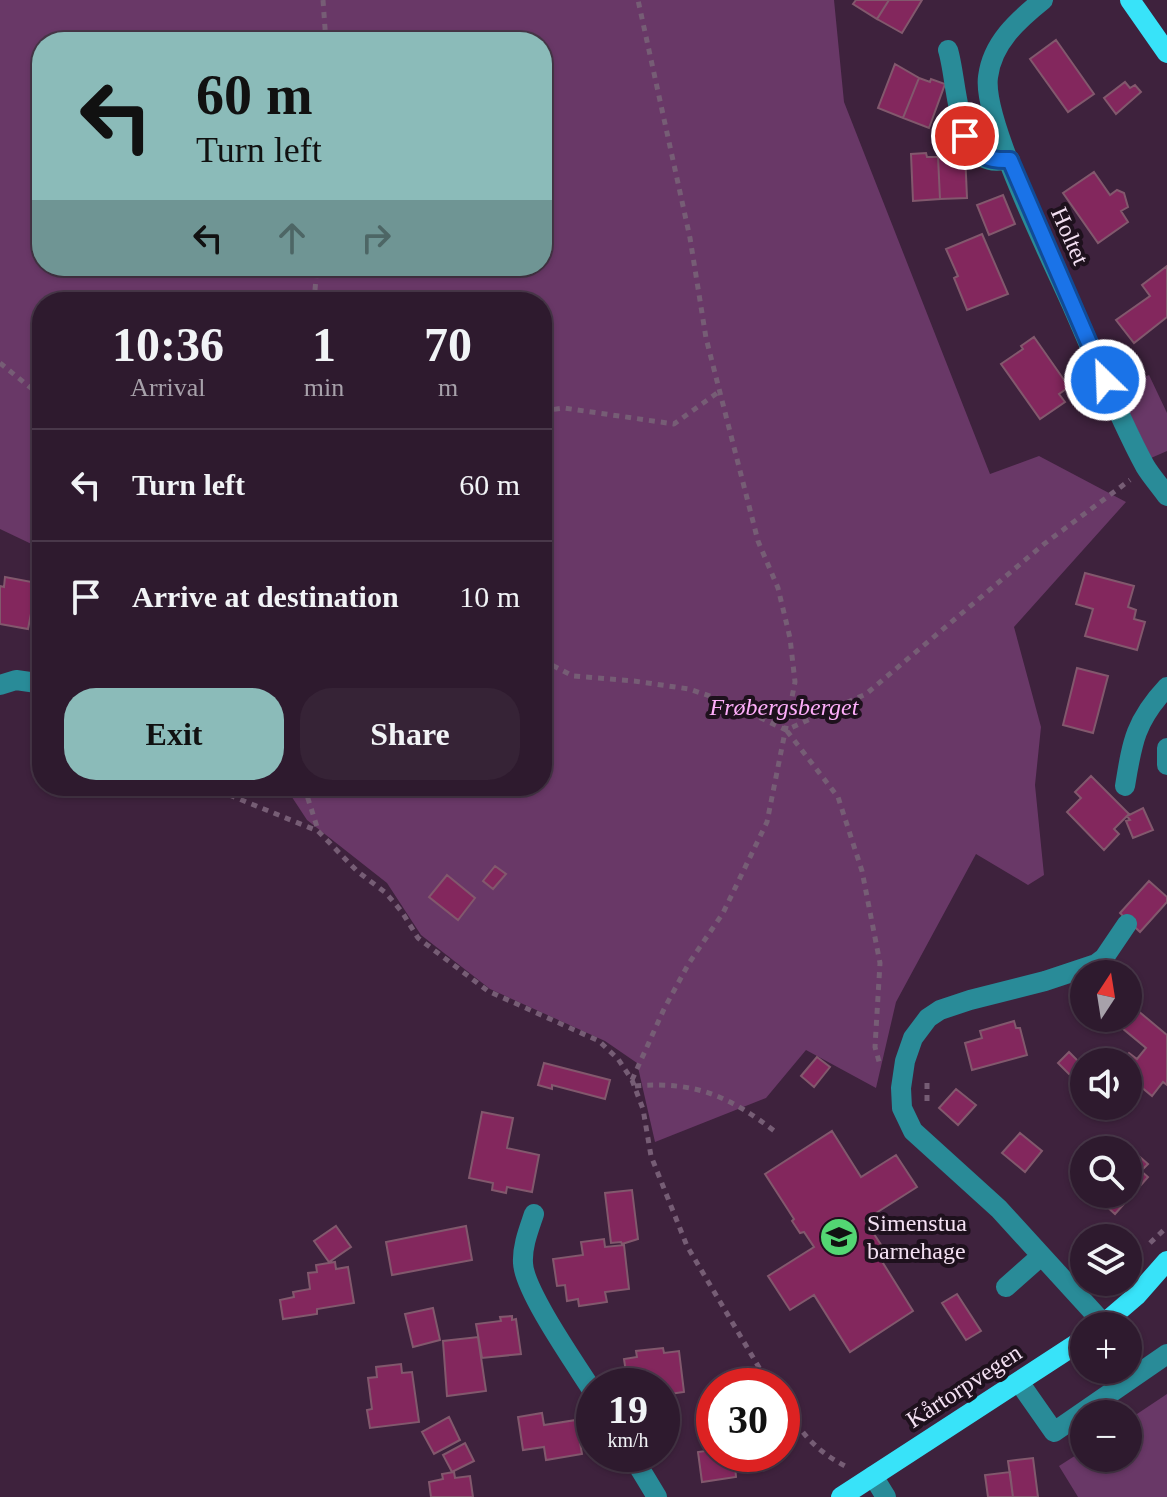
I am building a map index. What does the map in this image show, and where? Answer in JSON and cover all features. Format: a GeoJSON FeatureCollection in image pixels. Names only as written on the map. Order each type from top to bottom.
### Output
{"type":"FeatureCollection","features":[{"type":"Feature","properties":{"kind":"main road"},"geometry":{"type":"LineString","coordinates":[[1130,0],[1167,53]]}},
{"type":"Feature","properties":{"kind":"main road"},"geometry":{"type":"LineString","coordinates":[[1117,1312],[1167,1261]]}},
{"type":"Feature","properties":{"kind":"main road","name":"Kårtorpvegen"},"geometry":{"type":"LineString","coordinates":[[841,1497],[1070,1348]]}},
{"type":"Feature","properties":{"kind":"street","name":"Holtet"},"geometry":{"type":"LineString","coordinates":[[1043,0],[1019,19],[994,52],[988,78],[992,108],[1010,160],[1099,366],[1146,468],[1167,496]]}},
{"type":"Feature","properties":{"kind":"street"},"geometry":{"type":"LineString","coordinates":[[948,50],[965,136],[979,155],[991,161],[1010,160]]}},
{"type":"Feature","properties":{"kind":"street"},"geometry":{"type":"LineString","coordinates":[[0,685],[16,680],[32,682]]}},
{"type":"Feature","properties":{"kind":"street"},"geometry":{"type":"LineString","coordinates":[[1125,786],[1131,749],[1141,719],[1167,687]]}},
{"type":"Feature","properties":{"kind":"street"},"geometry":{"type":"LineString","coordinates":[[1167,748],[1167,765]]}},
{"type":"Feature","properties":{"kind":"street"},"geometry":{"type":"LineString","coordinates":[[1091,1312],[999,1209],[913,1131],[902,1108],[901,1088],[905,1061],[913,1038],[928,1018],[940,1010],[970,1000],[1096,964],[1104,958],[1127,924]]}},
{"type":"Feature","properties":{"kind":"street"},"geometry":{"type":"LineString","coordinates":[[534,1214],[524,1250],[525,1274],[543,1311],[578,1368]]}},
{"type":"Feature","properties":{"kind":"street"},"geometry":{"type":"LineString","coordinates":[[1006,1287],[1041,1256]]}},
{"type":"Feature","properties":{"kind":"street"},"geometry":{"type":"LineString","coordinates":[[1019,1382],[1054,1432],[1167,1354]]}},
{"type":"Feature","properties":{"kind":"street"},"geometry":{"type":"LineString","coordinates":[[642,1472],[657,1497]]}},
{"type":"Feature","properties":{"kind":"street"},"geometry":{"type":"LineString","coordinates":[[873,1476],[886,1497]]}},
{"type":"Feature","properties":{"kind":"path"},"geometry":{"type":"LineString","coordinates":[[323,0],[325,32]]}},
{"type":"Feature","properties":{"kind":"path"},"geometry":{"type":"LineString","coordinates":[[633,1083],[670,998],[723,913],[767,822],[795,682],[790,638],[778,588],[758,541],[706,338],[690,238],[638,0]]}},
{"type":"Feature","properties":{"kind":"path"},"geometry":{"type":"LineString","coordinates":[[0,363],[32,389]]}},
{"type":"Feature","properties":{"kind":"path"},"geometry":{"type":"LineString","coordinates":[[552,410],[564,408],[674,424],[720,391]]}},
{"type":"Feature","properties":{"kind":"path"},"geometry":{"type":"LineString","coordinates":[[786,730],[866,694],[1044,544],[1146,468]]}},
{"type":"Feature","properties":{"kind":"path"},"geometry":{"type":"LineString","coordinates":[[552,665],[573,676],[689,689],[725,701],[786,730],[838,797],[857,856],[880,963],[875,1047],[883,1075],[901,1088]]}},
{"type":"Feature","properties":{"kind":"path"},"geometry":{"type":"LineString","coordinates":[[232,796],[318,831],[357,871],[386,893],[418,938],[488,991],[599,1041],[618,1059],[633,1083],[643,1109],[651,1156],[687,1246],[759,1368]]}},
{"type":"Feature","properties":{"kind":"path"},"geometry":{"type":"LineString","coordinates":[[307,796],[318,831]]}},
{"type":"Feature","properties":{"kind":"path"},"geometry":{"type":"LineString","coordinates":[[926,1076],[928,1111]]}},
{"type":"Feature","properties":{"kind":"path"},"geometry":{"type":"LineString","coordinates":[[633,1083],[705,1090],[750,1112],[777,1133]]}},
{"type":"Feature","properties":{"kind":"path"},"geometry":{"type":"LineString","coordinates":[[800,1429],[821,1453],[847,1467]]}},
{"type":"Feature","properties":{"kind":"green space","name":"Frøbergsberget"},"geometry":{"type":"Polygon","coordinates":[[[0,0],[834,0],[844,102],[990,474],[1039,456],[1126,502],[1014,627],[1041,727],[1035,785],[1044,875],[1028,885],[976,854],[896,1002],[876,1088],[806,1050],[766,1098],[655,1142],[637,1063],[605,1041],[490,989],[421,935],[387,883],[307,820],[291,796],[552,796],[552,292],[32,292],[32,544],[0,529],[0,0]]]}},
{"type":"Feature","properties":{"kind":"green space"},"geometry":{"type":"Polygon","coordinates":[[[1149,375],[1167,413],[1167,451],[1151,458],[1118,389],[1149,375]]]}},
{"type":"Feature","properties":{"kind":"green space"},"geometry":{"type":"Polygon","coordinates":[[[1167,1394],[1167,1497],[1078,1497],[1059,1466],[1070,1459],[1070,1472],[1142,1472],[1142,1411],[1167,1394]]]}},
{"type":"Feature","properties":{"kind":"building"},"geometry":{"type":"Polygon","coordinates":[[[856,0],[889,0],[877,19],[853,4],[856,0]]]}},
{"type":"Feature","properties":{"kind":"building"},"geometry":{"type":"Polygon","coordinates":[[[889,0],[922,0],[902,33],[877,19],[889,0]]]}},
{"type":"Feature","properties":{"kind":"building"},"geometry":{"type":"Polygon","coordinates":[[[1056,40],[1094,94],[1068,112],[1030,59],[1056,40]]]}},
{"type":"Feature","properties":{"kind":"building"},"geometry":{"type":"Polygon","coordinates":[[[895,64],[919,78],[903,118],[878,108],[895,64]]]}},
{"type":"Feature","properties":{"kind":"building"},"geometry":{"type":"Polygon","coordinates":[[[919,78],[945,84],[929,128],[903,118],[919,78]]]}},
{"type":"Feature","properties":{"kind":"building"},"geometry":{"type":"Polygon","coordinates":[[[1125,82],[1130,88],[1135,85],[1141,92],[1116,114],[1104,98],[1125,82]]]}},
{"type":"Feature","properties":{"kind":"building"},"geometry":{"type":"Polygon","coordinates":[[[949,152],[965,152],[967,198],[940,199],[938,157],[949,156],[949,152]]]}},
{"type":"Feature","properties":{"kind":"building"},"geometry":{"type":"Polygon","coordinates":[[[926,153],[927,157],[938,157],[940,199],[913,201],[911,154],[926,153]]]}},
{"type":"Feature","properties":{"kind":"building"},"geometry":{"type":"Polygon","coordinates":[[[1094,172],[1110,195],[1117,190],[1124,193],[1128,207],[1121,211],[1128,222],[1098,243],[1063,193],[1094,172]]]}},
{"type":"Feature","properties":{"kind":"building"},"geometry":{"type":"Polygon","coordinates":[[[1003,195],[1015,224],[989,235],[977,205],[1003,195]]]}},
{"type":"Feature","properties":{"kind":"building"},"geometry":{"type":"Polygon","coordinates":[[[982,234],[1008,294],[967,310],[954,278],[958,276],[946,249],[982,234]]]}},
{"type":"Feature","properties":{"kind":"building"},"geometry":{"type":"Polygon","coordinates":[[[1167,266],[1167,317],[1134,343],[1116,320],[1150,296],[1142,285],[1167,266]]]}},
{"type":"Feature","properties":{"kind":"building"},"geometry":{"type":"Polygon","coordinates":[[[1034,337],[1069,387],[1059,394],[1065,402],[1040,419],[1001,364],[1034,337]]]}},
{"type":"Feature","properties":{"kind":"building"},"geometry":{"type":"Polygon","coordinates":[[[1085,573],[1134,586],[1128,607],[1136,610],[1134,619],[1145,622],[1137,650],[1085,636],[1093,609],[1076,604],[1085,573]]]}},
{"type":"Feature","properties":{"kind":"building"},"geometry":{"type":"Polygon","coordinates":[[[5,577],[32,582],[28,629],[0,624],[0,586],[4,587],[5,577]]]}},
{"type":"Feature","properties":{"kind":"building"},"geometry":{"type":"Polygon","coordinates":[[[1077,668],[1108,676],[1093,733],[1063,725],[1077,668]]]}},
{"type":"Feature","properties":{"kind":"building"},"geometry":{"type":"Polygon","coordinates":[[[1091,776],[1129,814],[1114,829],[1119,834],[1104,850],[1067,812],[1081,798],[1075,792],[1091,776]]]}},
{"type":"Feature","properties":{"kind":"building"},"geometry":{"type":"Polygon","coordinates":[[[1143,808],[1153,830],[1133,838],[1127,816],[1143,808]]]}},
{"type":"Feature","properties":{"kind":"building"},"geometry":{"type":"Polygon","coordinates":[[[495,866],[506,874],[493,889],[483,881],[495,866]]]}},
{"type":"Feature","properties":{"kind":"building"},"geometry":{"type":"Polygon","coordinates":[[[447,875],[475,898],[458,920],[429,897],[447,875]]]}},
{"type":"Feature","properties":{"kind":"building"},"geometry":{"type":"Polygon","coordinates":[[[1149,881],[1167,897],[1167,902],[1140,932],[1120,913],[1149,881]]]}},
{"type":"Feature","properties":{"kind":"building"},"geometry":{"type":"Polygon","coordinates":[[[1142,1014],[1167,1035],[1167,1085],[1163,1082],[1152,1096],[1142,1088],[1142,1053],[1146,1048],[1127,1032],[1142,1032],[1142,1014]]]}},
{"type":"Feature","properties":{"kind":"building"},"geometry":{"type":"Polygon","coordinates":[[[1014,1021],[1016,1028],[1020,1028],[1027,1055],[972,1070],[965,1043],[982,1038],[980,1031],[1014,1021]]]}},
{"type":"Feature","properties":{"kind":"building"},"geometry":{"type":"Polygon","coordinates":[[[1069,1052],[1070,1075],[1058,1063],[1069,1052]]]}},
{"type":"Feature","properties":{"kind":"building"},"geometry":{"type":"Polygon","coordinates":[[[817,1057],[830,1067],[814,1087],[801,1076],[817,1057]]]}},
{"type":"Feature","properties":{"kind":"building"},"geometry":{"type":"Polygon","coordinates":[[[544,1063],[610,1080],[605,1099],[552,1085],[552,1089],[538,1085],[544,1063]]]}},
{"type":"Feature","properties":{"kind":"building"},"geometry":{"type":"Polygon","coordinates":[[[956,1089],[976,1105],[958,1125],[939,1108],[956,1089]]]}},
{"type":"Feature","properties":{"kind":"building"},"geometry":{"type":"Polygon","coordinates":[[[482,1112],[513,1118],[507,1148],[539,1155],[532,1192],[507,1187],[506,1193],[492,1190],[493,1183],[469,1178],[482,1112]]]}},
{"type":"Feature","properties":{"kind":"building"},"geometry":{"type":"Polygon","coordinates":[[[832,1131],[861,1177],[896,1155],[917,1187],[865,1220],[885,1251],[878,1255],[913,1311],[850,1352],[814,1295],[790,1310],[768,1276],[814,1247],[804,1232],[800,1233],[765,1174],[832,1131]]]}},
{"type":"Feature","properties":{"kind":"building"},"geometry":{"type":"Polygon","coordinates":[[[1020,1133],[1042,1151],[1025,1172],[1002,1153],[1020,1133]]]}},
{"type":"Feature","properties":{"kind":"building"},"geometry":{"type":"Polygon","coordinates":[[[632,1190],[638,1239],[622,1244],[611,1243],[605,1193],[632,1190]]]}},
{"type":"Feature","properties":{"kind":"building"},"geometry":{"type":"Polygon","coordinates":[[[336,1226],[351,1247],[329,1262],[314,1241],[336,1226]]]}},
{"type":"Feature","properties":{"kind":"building"},"geometry":{"type":"Polygon","coordinates":[[[466,1226],[472,1260],[392,1275],[386,1242],[466,1226]]]}},
{"type":"Feature","properties":{"kind":"building"},"geometry":{"type":"Polygon","coordinates":[[[604,1239],[605,1247],[624,1245],[629,1289],[605,1292],[607,1302],[579,1306],[578,1299],[567,1301],[565,1285],[557,1286],[553,1259],[583,1255],[581,1242],[604,1239]]]}},
{"type":"Feature","properties":{"kind":"building"},"geometry":{"type":"Polygon","coordinates":[[[335,1262],[336,1269],[348,1267],[354,1303],[317,1309],[317,1314],[283,1319],[280,1300],[294,1297],[293,1292],[310,1289],[308,1273],[317,1272],[316,1265],[335,1262]]]}},
{"type":"Feature","properties":{"kind":"building"},"geometry":{"type":"Polygon","coordinates":[[[957,1294],[981,1331],[966,1340],[942,1303],[957,1294]]]}},
{"type":"Feature","properties":{"kind":"building"},"geometry":{"type":"Polygon","coordinates":[[[433,1308],[440,1340],[413,1347],[405,1314],[433,1308]]]}},
{"type":"Feature","properties":{"kind":"building"},"geometry":{"type":"Polygon","coordinates":[[[512,1316],[512,1320],[516,1319],[521,1354],[482,1358],[476,1324],[501,1321],[500,1317],[512,1316]]]}},
{"type":"Feature","properties":{"kind":"building"},"geometry":{"type":"Polygon","coordinates":[[[478,1337],[486,1391],[447,1396],[443,1341],[478,1337]]]}},
{"type":"Feature","properties":{"kind":"building"},"geometry":{"type":"Polygon","coordinates":[[[663,1348],[664,1353],[679,1351],[684,1392],[680,1393],[680,1368],[625,1368],[624,1359],[637,1357],[636,1351],[663,1348]]]}},
{"type":"Feature","properties":{"kind":"building"},"geometry":{"type":"Polygon","coordinates":[[[401,1364],[402,1373],[412,1372],[419,1422],[370,1428],[367,1410],[372,1409],[368,1378],[377,1377],[376,1367],[401,1364]]]}},
{"type":"Feature","properties":{"kind":"building"},"geometry":{"type":"Polygon","coordinates":[[[542,1413],[544,1425],[576,1420],[576,1455],[546,1460],[544,1447],[523,1450],[518,1417],[542,1413]]]}},
{"type":"Feature","properties":{"kind":"building"},"geometry":{"type":"Polygon","coordinates":[[[449,1417],[460,1440],[434,1454],[422,1432],[449,1417]]]}},
{"type":"Feature","properties":{"kind":"building"},"geometry":{"type":"Polygon","coordinates":[[[465,1443],[474,1461],[452,1472],[443,1455],[465,1443]]]}},
{"type":"Feature","properties":{"kind":"building"},"geometry":{"type":"Polygon","coordinates":[[[1033,1458],[1038,1497],[1013,1497],[1008,1461],[1033,1458]]]}},
{"type":"Feature","properties":{"kind":"building"},"geometry":{"type":"Polygon","coordinates":[[[454,1472],[455,1478],[470,1476],[473,1497],[431,1497],[429,1482],[443,1479],[442,1474],[454,1472]]]}},
{"type":"Feature","properties":{"kind":"building"},"geometry":{"type":"Polygon","coordinates":[[[701,1472],[736,1472],[736,1477],[702,1482],[701,1472]]]}},
{"type":"Feature","properties":{"kind":"building"},"geometry":{"type":"Polygon","coordinates":[[[1010,1472],[1013,1497],[988,1497],[985,1475],[1010,1472]]]}},
{"type":"Feature","properties":{"kind":"place","name":"Simenstua barnehage"},"geometry":{"type":"Point","coordinates":[839,1237]}},
{"type":"Feature","properties":{"kind":"route"},"geometry":{"type":"LineString","coordinates":[[965,136],[979,155],[991,161],[1010,160],[1105,380]]}}]}
